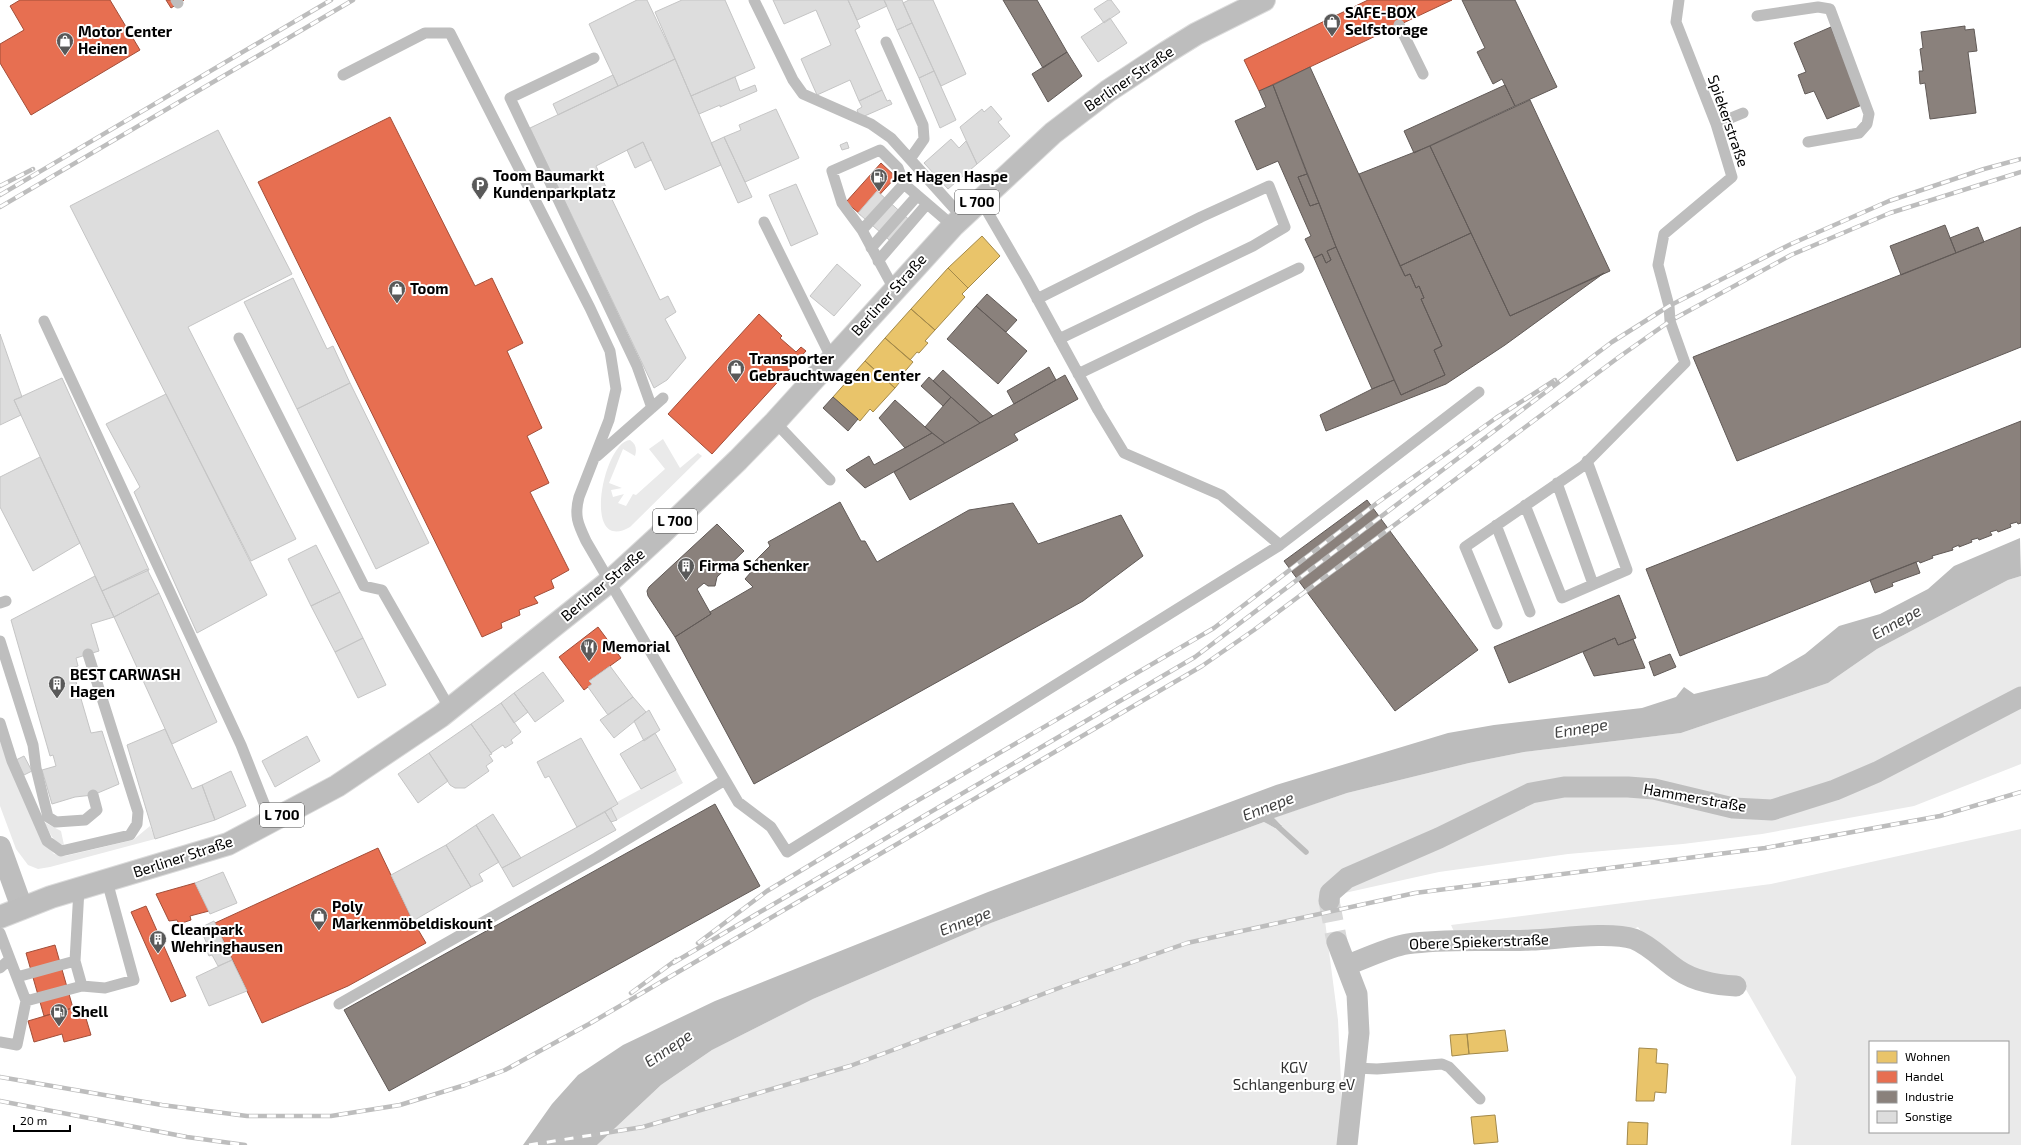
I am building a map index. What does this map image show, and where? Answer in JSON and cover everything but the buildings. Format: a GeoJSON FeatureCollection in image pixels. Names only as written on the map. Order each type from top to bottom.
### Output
{"type":"FeatureCollection","features":[{"type":"Feature","properties":{"kind":"main road","name":"Berliner Straße"},"geometry":{"type":"LineString","coordinates":[[0,917],[79,889],[228,844],[337,786],[450,709],[610,581],[738,460],[775,422],[894,289],[958,221],[1053,133],[1108,91],[1196,34],[1264,0]]}},
{"type":"Feature","properties":{"kind":"street","name":"Hammerstraße"},"geometry":{"type":"LineString","coordinates":[[1329,901],[1330,893],[1347,878],[1439,838],[1531,793],[1564,787],[1635,787],[1654,789],[1733,808],[1772,810],[1835,790],[1877,772],[2021,696]]}},
{"type":"Feature","properties":{"kind":"street"},"geometry":{"type":"LineString","coordinates":[[0,847],[22,908]]}},
{"type":"Feature","properties":{"kind":"street","name":"Obere Spiekerstraße"},"geometry":{"type":"LineString","coordinates":[[1347,965],[1405,944],[1458,940],[1530,940],[1617,936],[1633,939],[1647,946],[1679,971],[1694,978],[1714,984],[1736,986]]}},
{"type":"Feature","properties":{"kind":"street"},"geometry":{"type":"LineString","coordinates":[[1337,942],[1357,994],[1359,1033],[1347,1145]]}},
{"type":"Feature","properties":{"kind":"lane"},"geometry":{"type":"LineString","coordinates":[[754,0],[793,80],[803,94],[871,124],[891,138],[910,159],[958,221]]}},
{"type":"Feature","properties":{"kind":"lane","name":"Spiekerstraße"},"geometry":{"type":"LineString","coordinates":[[1587,462],[1685,363],[1670,321],[1669,306],[1658,265],[1664,234],[1732,177],[1716,124],[1676,22],[1679,0]]}},
{"type":"Feature","properties":{"kind":"lane"},"geometry":{"type":"LineString","coordinates":[[1757,16],[1818,7],[1830,9],[1869,114],[1867,124],[1859,133],[1808,142]]}},
{"type":"Feature","properties":{"kind":"lane"},"geometry":{"type":"LineString","coordinates":[[1399,25],[1423,74]]}},
{"type":"Feature","properties":{"kind":"lane"},"geometry":{"type":"LineString","coordinates":[[344,75],[425,34],[450,33],[590,308],[610,352],[616,389],[609,420],[579,497],[576,510],[578,524],[586,541],[738,802],[771,827],[787,852],[1280,545],[1479,392]]}},
{"type":"Feature","properties":{"kind":"lane"},"geometry":{"type":"LineString","coordinates":[[886,42],[923,125],[924,139],[910,159]]}},
{"type":"Feature","properties":{"kind":"lane"},"geometry":{"type":"LineString","coordinates":[[594,58],[510,98],[637,366],[652,408]]}},
{"type":"Feature","properties":{"kind":"lane"},"geometry":{"type":"LineString","coordinates":[[1716,124],[1743,113]]}},
{"type":"Feature","properties":{"kind":"lane"},"geometry":{"type":"LineString","coordinates":[[894,289],[862,230],[842,203],[832,171],[880,150],[898,168],[904,184],[917,196],[927,204],[958,221]]}},
{"type":"Feature","properties":{"kind":"lane"},"geometry":{"type":"LineString","coordinates":[[862,230],[904,184]]}},
{"type":"Feature","properties":{"kind":"lane"},"geometry":{"type":"LineString","coordinates":[[1037,299],[1201,217],[1269,186],[1285,228],[1253,246],[1059,339]]}},
{"type":"Feature","properties":{"kind":"lane"},"geometry":{"type":"LineString","coordinates":[[871,248],[917,196]]}},
{"type":"Feature","properties":{"kind":"lane"},"geometry":{"type":"LineString","coordinates":[[980,199],[1078,374],[1124,452],[1221,495],[1280,545]]}},
{"type":"Feature","properties":{"kind":"lane"},"geometry":{"type":"LineString","coordinates":[[878,261],[927,204]]}},
{"type":"Feature","properties":{"kind":"lane"},"geometry":{"type":"LineString","coordinates":[[764,222],[832,359]]}},
{"type":"Feature","properties":{"kind":"lane"},"geometry":{"type":"LineString","coordinates":[[1078,374],[1299,268]]}},
{"type":"Feature","properties":{"kind":"lane"},"geometry":{"type":"LineString","coordinates":[[44,320],[241,745],[271,821]]}},
{"type":"Feature","properties":{"kind":"lane"},"geometry":{"type":"LineString","coordinates":[[239,338],[364,586],[382,590],[450,709]]}},
{"type":"Feature","properties":{"kind":"lane"},"geometry":{"type":"LineString","coordinates":[[595,458],[663,398]]}},
{"type":"Feature","properties":{"kind":"lane"},"geometry":{"type":"LineString","coordinates":[[775,422],[830,480]]}},
{"type":"Feature","properties":{"kind":"lane"},"geometry":{"type":"LineString","coordinates":[[1497,624],[1465,547],[1496,525],[1587,462],[1627,570],[1562,598],[1525,505]]}},
{"type":"Feature","properties":{"kind":"lane"},"geometry":{"type":"LineString","coordinates":[[1557,483],[1593,584]]}},
{"type":"Feature","properties":{"kind":"lane"},"geometry":{"type":"LineString","coordinates":[[1496,525],[1530,612]]}},
{"type":"Feature","properties":{"kind":"lane"},"geometry":{"type":"LineString","coordinates":[[0,641],[33,745],[36,768],[48,817],[56,822],[85,820],[97,810],[93,795]]}},
{"type":"Feature","properties":{"kind":"lane"},"geometry":{"type":"LineString","coordinates":[[0,723],[12,761],[47,841],[61,851],[130,835],[137,824],[138,812],[88,654]]}},
{"type":"Feature","properties":{"kind":"lane"},"geometry":{"type":"LineString","coordinates":[[338,1004],[596,858],[725,780]]}},
{"type":"Feature","properties":{"kind":"lane"},"geometry":{"type":"LineString","coordinates":[[26,1001],[82,986],[105,988],[134,980],[107,881]]}},
{"type":"Feature","properties":{"kind":"lane"},"geometry":{"type":"LineString","coordinates":[[79,889],[75,961],[82,986]]}},
{"type":"Feature","properties":{"kind":"lane"},"geometry":{"type":"LineString","coordinates":[[0,933],[26,1001],[17,1045],[0,1042]]}},
{"type":"Feature","properties":{"kind":"lane"},"geometry":{"type":"LineString","coordinates":[[0,968],[10,960]]}},
{"type":"Feature","properties":{"kind":"lane"},"geometry":{"type":"LineString","coordinates":[[17,977],[75,961]]}},
{"type":"Feature","properties":{"kind":"lane"},"geometry":{"type":"LineString","coordinates":[[1356,1068],[1377,1069],[1442,1064],[1449,1067],[1480,1099]]}},
{"type":"Feature","properties":{"kind":"green space"},"geometry":{"type":"Polygon","coordinates":[[[663,439],[680,468],[698,453],[702,456],[630,527],[615,531],[606,526],[601,512],[605,476],[612,458],[620,445],[630,440],[635,445],[636,449],[635,456],[623,449],[609,483],[622,488],[611,490],[613,497],[624,494],[618,503],[626,506],[633,494],[636,495],[665,469],[649,449],[663,439]]]}},
{"type":"Feature","properties":{"kind":"green space","name":"KGV Schlangenburg eV"},"geometry":{"type":"Polygon","coordinates":[[[2021,576],[2021,764],[1914,806],[1762,834],[1683,844],[1568,854],[1439,872],[1322,898],[1338,1020],[1344,1145],[597,1145],[661,1085],[712,1050],[813,999],[991,923],[1264,822],[1275,828],[1282,825],[1273,818],[1347,793],[1469,763],[1524,752],[1681,733],[1828,683],[1877,649],[2008,580],[2021,576]]]}},
{"type":"Feature","properties":{"kind":"green space"},"geometry":{"type":"Polygon","coordinates":[[[0,739],[47,846],[54,854],[65,856],[133,840],[150,826],[155,839],[50,867],[38,869],[28,865],[16,849],[0,806],[0,739]]]}},
{"type":"Feature","properties":{"kind":"green space"},"geometry":{"type":"Polygon","coordinates":[[[676,770],[683,783],[617,820],[611,808],[618,805],[617,802],[676,770]]]}},
{"type":"Feature","properties":{"kind":"green space"},"geometry":{"type":"Polygon","coordinates":[[[44,822],[61,831],[64,845],[60,844],[54,839],[44,822]]]}},
{"type":"Feature","properties":{"kind":"green space"},"geometry":{"type":"Polygon","coordinates":[[[2021,829],[2021,1145],[1791,1145],[1796,1077],[1740,979],[1703,976],[1644,935],[1638,927],[1617,936],[1458,940],[1451,925],[1771,884],[2021,829]]]}},
{"type":"Feature","properties":{"kind":"water","name":"Ennepe"},"geometry":{"type":"Polygon","coordinates":[[[2020,538],[2021,576],[2008,580],[1877,649],[1828,683],[1681,733],[1524,752],[1469,763],[1347,793],[1274,818],[1282,826],[1275,828],[1264,822],[991,923],[813,999],[712,1050],[661,1085],[597,1145],[523,1145],[552,1104],[578,1075],[623,1045],[715,1001],[988,892],[1276,785],[1448,733],[1494,725],[1642,708],[1676,697],[1684,687],[1694,694],[1767,676],[1805,654],[1839,626],[1880,614],[1928,589],[1954,566],[2020,538]]]}},
{"type":"Feature","properties":{"kind":"waterway"},"geometry":{"type":"LineString","coordinates":[[1274,823],[1306,852]]}},
{"type":"Feature","properties":{"kind":"tunnel"},"geometry":{"type":"LineString","coordinates":[[1329,901],[1337,942]]}},
{"type":"Feature","properties":{"kind":"railway"},"geometry":{"type":"LineString","coordinates":[[0,195],[331,0]]}},
{"type":"Feature","properties":{"kind":"railway"},"geometry":{"type":"LineString","coordinates":[[0,207],[353,0]]}},
{"type":"Feature","properties":{"kind":"railway"},"geometry":{"type":"LineString","coordinates":[[673,963],[1195,657],[1612,342],[1669,306],[1791,244],[1889,201],[1984,169],[2021,159]]}},
{"type":"Feature","properties":{"kind":"railway"},"geometry":{"type":"LineString","coordinates":[[0,186],[33,169]]}},
{"type":"Feature","properties":{"kind":"railway"},"geometry":{"type":"LineString","coordinates":[[0,1077],[162,1105],[247,1116],[331,1116],[400,1105],[465,1085],[505,1070],[589,1024],[1202,666],[1254,630],[1619,357],[1670,321],[1791,255],[1890,213],[2021,172]]}},
{"type":"Feature","properties":{"kind":"railway"},"geometry":{"type":"LineString","coordinates":[[698,943],[767,891],[903,809],[1214,628],[1377,503],[1496,418],[1555,380]]}},
{"type":"Feature","properties":{"kind":"railway"},"geometry":{"type":"LineString","coordinates":[[529,1145],[643,1127],[850,1066],[1067,985],[1187,943],[1415,893],[1765,848],[1940,816],[2021,792]]}},
{"type":"Feature","properties":{"kind":"railway"},"geometry":{"type":"LineString","coordinates":[[631,993],[676,960]]}},
{"type":"Feature","properties":{"kind":"railway"},"geometry":{"type":"LineString","coordinates":[[0,1101],[187,1137],[245,1145]]}},
{"type":"Feature","properties":{"kind":"place","name":"SAFE-BOX Selfstorage"},"geometry":{"type":"Point","coordinates":[1332,37]}},
{"type":"Feature","properties":{"kind":"place","name":"Motor Center Heinen"},"geometry":{"type":"Point","coordinates":[65,56]}},
{"type":"Feature","properties":{"kind":"place","name":"Jet Hagen Haspe"},"geometry":{"type":"Point","coordinates":[879,192]}},
{"type":"Feature","properties":{"kind":"place","name":"Toom Baumarkt Kundenparkplatz"},"geometry":{"type":"Point","coordinates":[480,200]}},
{"type":"Feature","properties":{"kind":"place","name":"Toom"},"geometry":{"type":"Point","coordinates":[397,304]}},
{"type":"Feature","properties":{"kind":"place","name":"Transporter Gebrauchtwagen Center"},"geometry":{"type":"Point","coordinates":[736,383]}},
{"type":"Feature","properties":{"kind":"place","name":"Firma Schenker"},"geometry":{"type":"Point","coordinates":[686,581]}},
{"type":"Feature","properties":{"kind":"place","name":"Memorial"},"geometry":{"type":"Point","coordinates":[589,662]}},
{"type":"Feature","properties":{"kind":"place","name":"BEST CARWASH Hagen"},"geometry":{"type":"Point","coordinates":[57,699]}},
{"type":"Feature","properties":{"kind":"place","name":"Poly Markenmöbeldiskount"},"geometry":{"type":"Point","coordinates":[319,931]}},
{"type":"Feature","properties":{"kind":"place","name":"Cleanpark Wehringhausen"},"geometry":{"type":"Point","coordinates":[158,954]}},
{"type":"Feature","properties":{"kind":"place","name":"Shell"},"geometry":{"type":"Point","coordinates":[59,1027]}}]}
